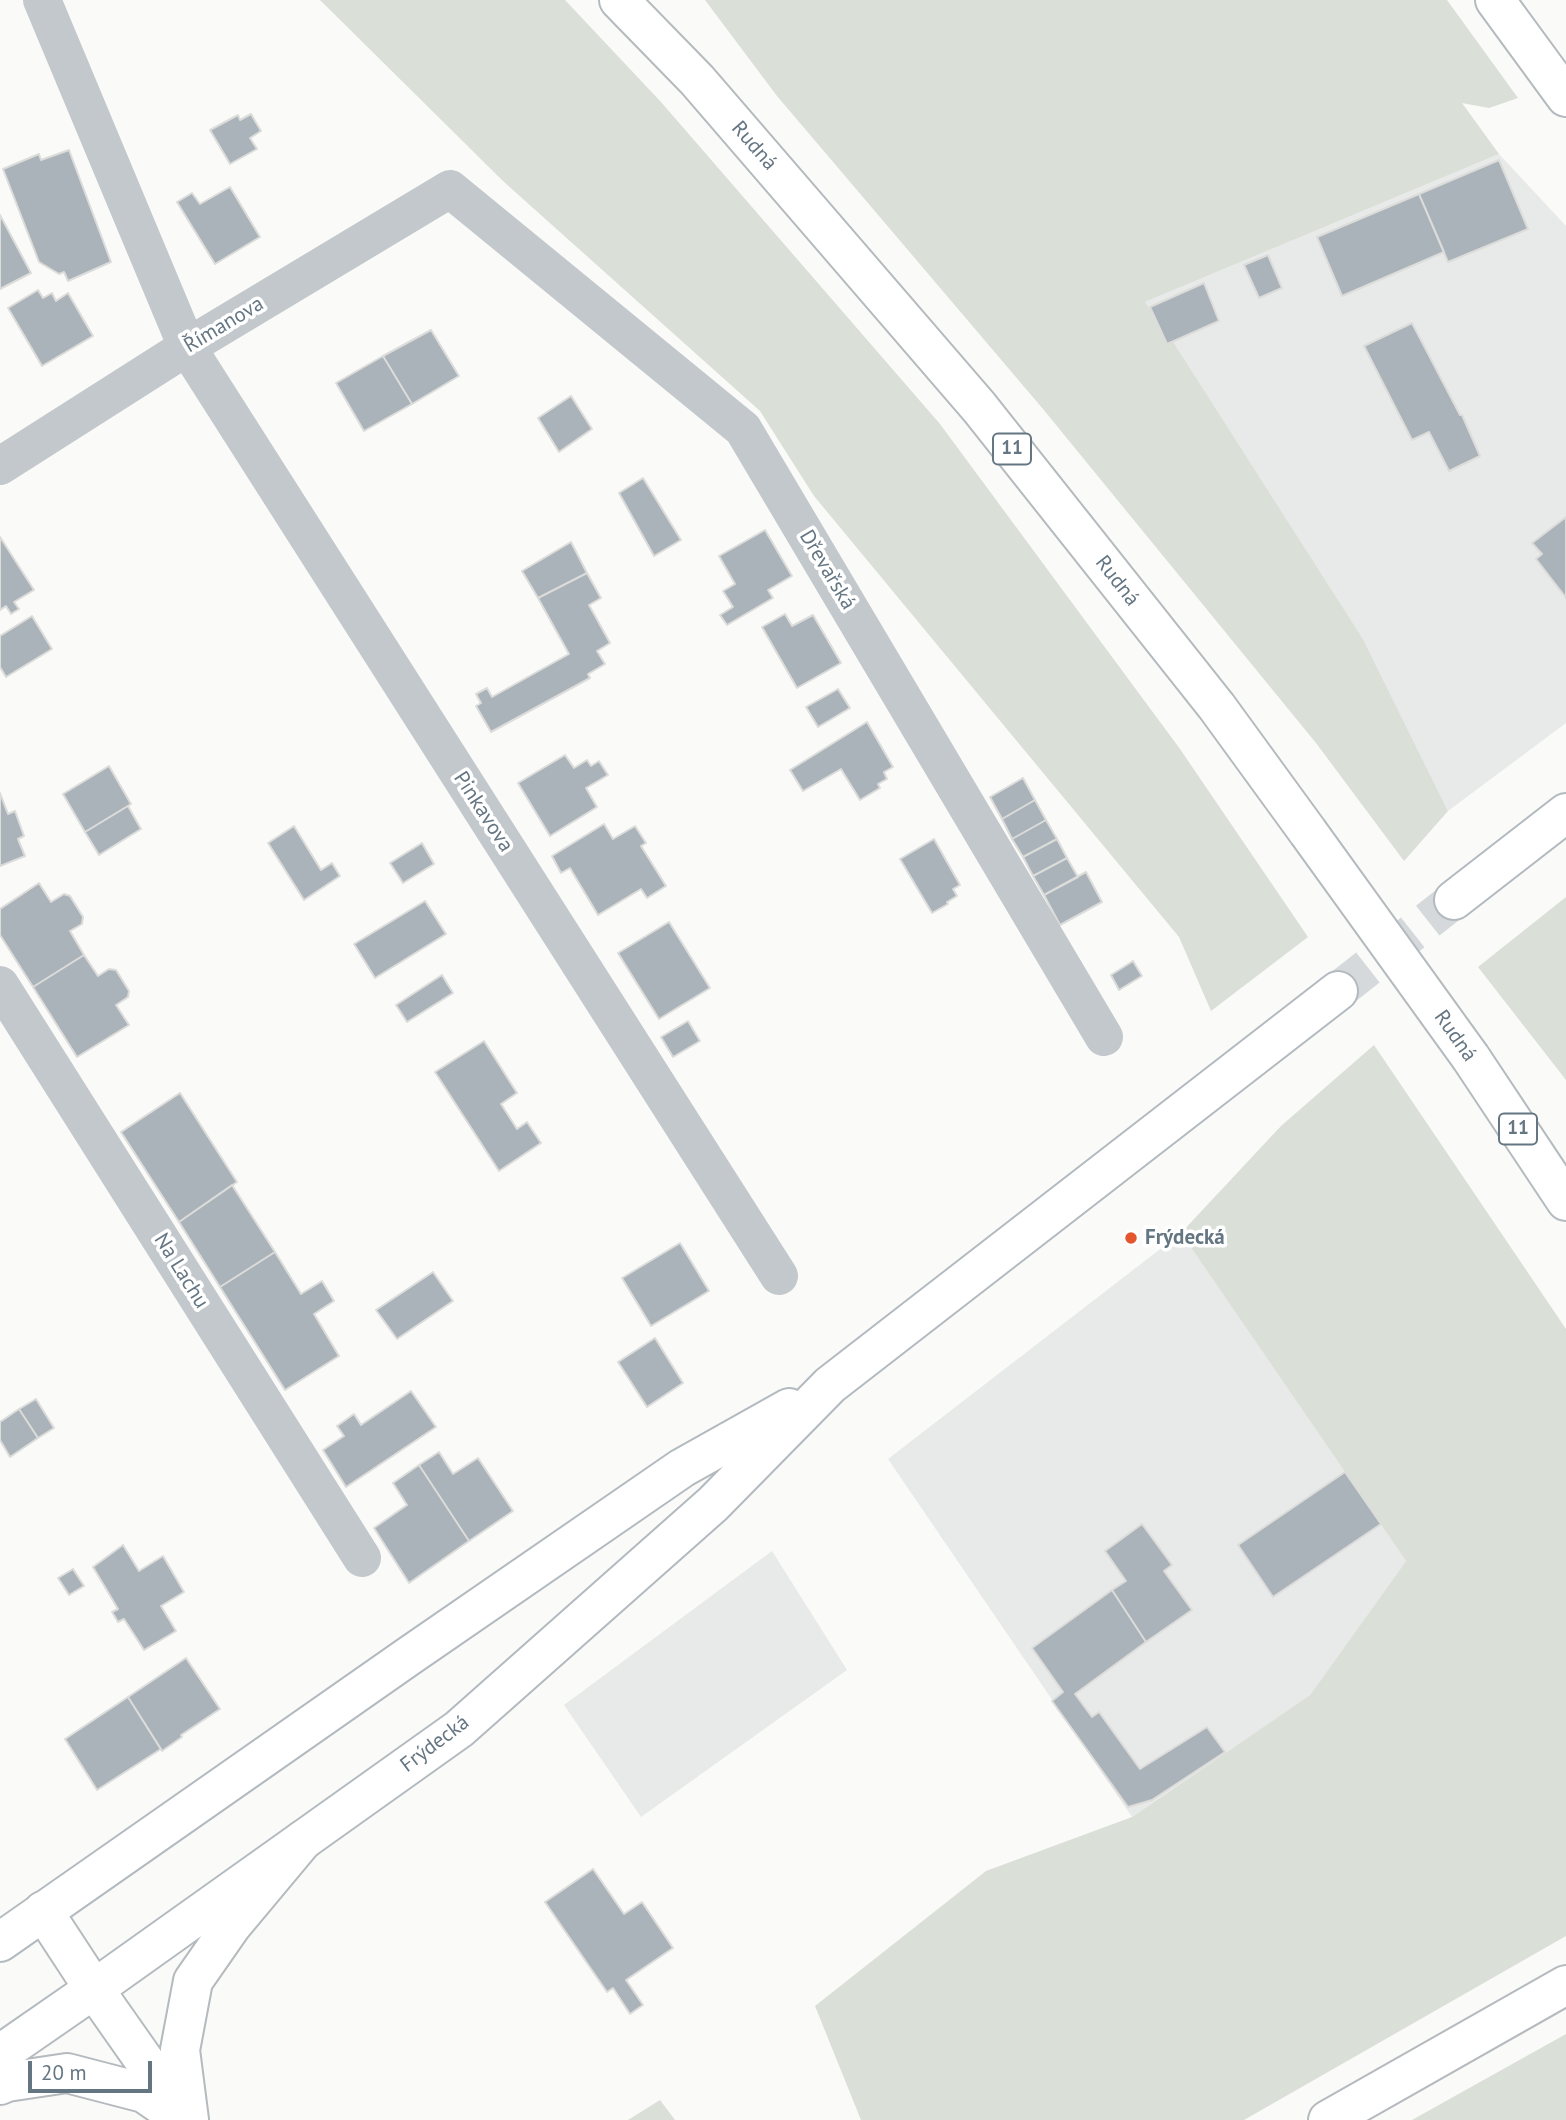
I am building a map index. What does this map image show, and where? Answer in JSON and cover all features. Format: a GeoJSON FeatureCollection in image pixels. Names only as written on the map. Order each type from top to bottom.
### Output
{"type":"FeatureCollection","features":[{"type":"Feature","properties":{"kind":"main road","name":"Rudná"},"geometry":{"type":"LineString","coordinates":[[619,0],[697,80],[979,407],[1217,707],[1471,1058],[1566,1201]]}},
{"type":"Feature","properties":{"kind":"main road"},"geometry":{"type":"LineString","coordinates":[[647,0],[697,80]]}},
{"type":"Feature","properties":{"kind":"main road"},"geometry":{"type":"LineString","coordinates":[[1495,0],[1566,97]]}},
{"type":"Feature","properties":{"kind":"main road"},"geometry":{"type":"LineString","coordinates":[[1454,900],[1566,813]]}},
{"type":"Feature","properties":{"kind":"main road","name":"Frýdecká"},"geometry":{"type":"LineString","coordinates":[[0,2054],[459,1729],[713,1504],[830,1385],[1338,991]]}},
{"type":"Feature","properties":{"kind":"main road","name":"Frýdecká"},"geometry":{"type":"LineString","coordinates":[[0,1942],[682,1468],[830,1385]]}},
{"type":"Feature","properties":{"kind":"main road"},"geometry":{"type":"LineString","coordinates":[[186,2120],[180,2050],[193,1981],[232,1925],[303,1840]]}},
{"type":"Feature","properties":{"kind":"main road"},"geometry":{"type":"LineString","coordinates":[[43,1911],[186,2120]]}},
{"type":"Feature","properties":{"kind":"main road"},"geometry":{"type":"LineString","coordinates":[[1328,2120],[1566,1985]]}},
{"type":"Feature","properties":{"kind":"main road"},"geometry":{"type":"LineString","coordinates":[[0,2085],[67,2073],[144,2093],[186,2120]]}},
{"type":"Feature","properties":{"kind":"street","name":"Pinkavova"},"geometry":{"type":"LineString","coordinates":[[42,0],[187,347],[779,1276]]}},
{"type":"Feature","properties":{"kind":"street","name":"Římanova"},"geometry":{"type":"LineString","coordinates":[[0,466],[187,347],[450,189]]}},
{"type":"Feature","properties":{"kind":"street","name":"Dřevařská"},"geometry":{"type":"LineString","coordinates":[[450,189],[743,429],[1104,1037]]}},
{"type":"Feature","properties":{"kind":"street","name":"Na Lachu"},"geometry":{"type":"LineString","coordinates":[[0,985],[362,1558]]}},
{"type":"Feature","properties":{"kind":"shaded area"},"geometry":{"type":"Polygon","coordinates":[[[320,0],[565,0],[661,102],[940,424],[1180,749],[1308,937],[1211,1011],[1179,937],[814,496],[760,411],[504,182],[320,0]]]}},
{"type":"Feature","properties":{"kind":"shaded area"},"geometry":{"type":"Polygon","coordinates":[[[705,0],[1447,0],[1518,98],[1489,108],[1462,103],[1499,154],[1145,302],[1363,639],[1448,811],[1404,861],[1316,743],[1043,409],[777,96],[705,0]]]}},
{"type":"Feature","properties":{"kind":"shaded area"},"geometry":{"type":"Polygon","coordinates":[[[1499,154],[1566,226],[1566,723],[1448,811],[1363,639],[1145,302],[1499,154]]]}},
{"type":"Feature","properties":{"kind":"shaded area"},"geometry":{"type":"Polygon","coordinates":[[[1566,897],[1566,1080],[1478,967],[1566,897]]]}},
{"type":"Feature","properties":{"kind":"shaded area"},"geometry":{"type":"Polygon","coordinates":[[[1374,1045],[1566,1329],[1566,1936],[1244,2120],[861,2120],[815,2006],[986,1871],[1132,1817],[1310,1695],[1406,1561],[1181,1233],[1281,1126],[1374,1045]]]}},
{"type":"Feature","properties":{"kind":"shaded area"},"geometry":{"type":"Polygon","coordinates":[[[1181,1233],[1406,1561],[1310,1695],[1132,1817],[888,1459],[1181,1233]]]}},
{"type":"Feature","properties":{"kind":"shaded area"},"geometry":{"type":"Polygon","coordinates":[[[772,1551],[847,1670],[641,1817],[564,1705],[772,1551]]]}},
{"type":"Feature","properties":{"kind":"shaded area"},"geometry":{"type":"Polygon","coordinates":[[[1566,2034],[1566,2120],[1412,2120],[1566,2034]]]}},
{"type":"Feature","properties":{"kind":"shaded area"},"geometry":{"type":"Polygon","coordinates":[[[660,2100],[675,2120],[628,2120],[660,2100]]]}},
{"type":"Feature","properties":{"kind":"building"},"geometry":{"type":"Polygon","coordinates":[[[251,114],[261,131],[250,138],[257,149],[230,164],[210,130],[238,115],[240,120],[251,114]]]}},
{"type":"Feature","properties":{"kind":"building"},"geometry":{"type":"Polygon","coordinates":[[[69,150],[111,262],[68,281],[64,272],[59,274],[39,262],[3,169],[39,154],[41,160],[69,150]]]}},
{"type":"Feature","properties":{"kind":"building"},"geometry":{"type":"Polygon","coordinates":[[[1499,160],[1528,229],[1448,262],[1419,194],[1499,160]]]}},
{"type":"Feature","properties":{"kind":"building"},"geometry":{"type":"Polygon","coordinates":[[[230,187],[260,237],[215,264],[177,202],[192,193],[200,204],[230,187]]]}},
{"type":"Feature","properties":{"kind":"building"},"geometry":{"type":"Polygon","coordinates":[[[1419,194],[1444,252],[1342,296],[1317,237],[1419,194]]]}},
{"type":"Feature","properties":{"kind":"building"},"geometry":{"type":"Polygon","coordinates":[[[0,215],[31,273],[0,289],[0,215]]]}},
{"type":"Feature","properties":{"kind":"building"},"geometry":{"type":"Polygon","coordinates":[[[1268,255],[1282,288],[1259,298],[1244,265],[1268,255]]]}},
{"type":"Feature","properties":{"kind":"building"},"geometry":{"type":"Polygon","coordinates":[[[1204,283],[1219,321],[1167,344],[1150,307],[1204,283]]]}},
{"type":"Feature","properties":{"kind":"building"},"geometry":{"type":"Polygon","coordinates":[[[38,290],[43,298],[52,293],[56,301],[68,293],[93,336],[42,366],[8,308],[38,290]]]}},
{"type":"Feature","properties":{"kind":"building"},"geometry":{"type":"Polygon","coordinates":[[[1412,323],[1462,415],[1480,456],[1449,471],[1429,432],[1412,440],[1364,346],[1412,323]]]}},
{"type":"Feature","properties":{"kind":"building"},"geometry":{"type":"Polygon","coordinates":[[[431,330],[459,376],[412,404],[383,356],[431,330]]]}},
{"type":"Feature","properties":{"kind":"building"},"geometry":{"type":"Polygon","coordinates":[[[383,356],[412,404],[364,431],[336,383],[383,356]]]}},
{"type":"Feature","properties":{"kind":"building"},"geometry":{"type":"Polygon","coordinates":[[[571,396],[592,429],[559,452],[538,418],[571,396]]]}},
{"type":"Feature","properties":{"kind":"building"},"geometry":{"type":"Polygon","coordinates":[[[643,478],[681,540],[654,556],[619,493],[643,478]]]}},
{"type":"Feature","properties":{"kind":"building"},"geometry":{"type":"Polygon","coordinates":[[[1566,517],[1566,598],[1536,559],[1542,554],[1532,543],[1566,517]]]}},
{"type":"Feature","properties":{"kind":"building"},"geometry":{"type":"Polygon","coordinates":[[[765,530],[792,576],[768,590],[773,598],[727,625],[720,615],[733,607],[723,591],[735,584],[719,556],[765,530]]]}},
{"type":"Feature","properties":{"kind":"building"},"geometry":{"type":"Polygon","coordinates":[[[0,537],[34,590],[14,602],[19,609],[11,614],[6,606],[0,610],[0,537]]]}},
{"type":"Feature","properties":{"kind":"building"},"geometry":{"type":"Polygon","coordinates":[[[571,542],[587,573],[538,598],[522,571],[571,542]]]}},
{"type":"Feature","properties":{"kind":"building"},"geometry":{"type":"Polygon","coordinates":[[[587,573],[601,598],[589,605],[610,643],[597,651],[605,664],[588,674],[590,678],[491,732],[476,706],[481,703],[476,694],[487,688],[492,697],[569,654],[538,598],[587,573]]]}},
{"type":"Feature","properties":{"kind":"building"},"geometry":{"type":"Polygon","coordinates":[[[785,614],[792,626],[813,615],[841,663],[797,688],[762,627],[785,614]]]}},
{"type":"Feature","properties":{"kind":"building"},"geometry":{"type":"Polygon","coordinates":[[[32,616],[52,649],[6,677],[0,667],[0,636],[32,616]]]}},
{"type":"Feature","properties":{"kind":"building"},"geometry":{"type":"Polygon","coordinates":[[[838,689],[850,708],[818,727],[806,707],[838,689]]]}},
{"type":"Feature","properties":{"kind":"building"},"geometry":{"type":"Polygon","coordinates":[[[867,722],[893,767],[884,772],[887,779],[878,784],[880,788],[860,800],[841,769],[803,791],[790,770],[867,722]]]}},
{"type":"Feature","properties":{"kind":"building"},"geometry":{"type":"Polygon","coordinates":[[[565,755],[574,768],[587,760],[591,766],[599,761],[608,775],[586,788],[597,807],[550,836],[518,783],[565,755]]]}},
{"type":"Feature","properties":{"kind":"building"},"geometry":{"type":"Polygon","coordinates":[[[109,766],[131,804],[85,832],[63,794],[109,766]]]}},
{"type":"Feature","properties":{"kind":"building"},"geometry":{"type":"Polygon","coordinates":[[[1023,778],[1035,800],[1002,819],[990,797],[1023,778]]]}},
{"type":"Feature","properties":{"kind":"building"},"geometry":{"type":"Polygon","coordinates":[[[0,793],[8,814],[15,811],[24,836],[18,839],[25,856],[0,866],[0,793]]]}},
{"type":"Feature","properties":{"kind":"building"},"geometry":{"type":"Polygon","coordinates":[[[1035,800],[1046,820],[1012,839],[1002,819],[1035,800]]]}},
{"type":"Feature","properties":{"kind":"building"},"geometry":{"type":"Polygon","coordinates":[[[128,806],[141,829],[99,855],[85,832],[128,806]]]}},
{"type":"Feature","properties":{"kind":"building"},"geometry":{"type":"Polygon","coordinates":[[[1046,820],[1057,839],[1023,857],[1012,839],[1046,820]]]}},
{"type":"Feature","properties":{"kind":"building"},"geometry":{"type":"Polygon","coordinates":[[[604,824],[613,839],[635,826],[646,843],[641,846],[666,886],[647,898],[641,889],[598,915],[570,868],[561,873],[552,856],[604,824]]]}},
{"type":"Feature","properties":{"kind":"building"},"geometry":{"type":"Polygon","coordinates":[[[294,826],[321,870],[332,863],[340,876],[304,900],[268,843],[294,826]]]}},
{"type":"Feature","properties":{"kind":"building"},"geometry":{"type":"Polygon","coordinates":[[[934,839],[960,885],[953,889],[957,896],[932,913],[900,859],[934,839]]]}},
{"type":"Feature","properties":{"kind":"building"},"geometry":{"type":"Polygon","coordinates":[[[1057,839],[1067,858],[1033,876],[1023,857],[1057,839]]]}},
{"type":"Feature","properties":{"kind":"building"},"geometry":{"type":"Polygon","coordinates":[[[422,843],[434,864],[403,883],[390,863],[422,843]]]}},
{"type":"Feature","properties":{"kind":"building"},"geometry":{"type":"Polygon","coordinates":[[[1067,858],[1078,877],[1044,895],[1033,876],[1067,858]]]}},
{"type":"Feature","properties":{"kind":"building"},"geometry":{"type":"Polygon","coordinates":[[[1086,872],[1102,902],[1060,925],[1044,895],[1086,872]]]}},
{"type":"Feature","properties":{"kind":"building"},"geometry":{"type":"Polygon","coordinates":[[[39,883],[51,902],[64,894],[70,896],[83,917],[82,924],[70,931],[84,955],[33,987],[0,935],[0,909],[39,883]]]}},
{"type":"Feature","properties":{"kind":"building"},"geometry":{"type":"Polygon","coordinates":[[[425,901],[446,934],[375,978],[354,944],[425,901]]]}},
{"type":"Feature","properties":{"kind":"building"},"geometry":{"type":"Polygon","coordinates":[[[669,922],[710,988],[659,1019],[618,953],[669,922]]]}},
{"type":"Feature","properties":{"kind":"building"},"geometry":{"type":"Polygon","coordinates":[[[84,955],[98,976],[109,969],[116,970],[129,991],[128,997],[116,1005],[129,1025],[77,1057],[33,987],[84,955]]]}},
{"type":"Feature","properties":{"kind":"building"},"geometry":{"type":"Polygon","coordinates":[[[1133,961],[1142,976],[1119,990],[1111,975],[1133,961]]]}},
{"type":"Feature","properties":{"kind":"building"},"geometry":{"type":"Polygon","coordinates":[[[442,975],[453,993],[407,1022],[396,1005],[442,975]]]}},
{"type":"Feature","properties":{"kind":"building"},"geometry":{"type":"Polygon","coordinates":[[[688,1021],[700,1041],[673,1057],[661,1037],[688,1021]]]}},
{"type":"Feature","properties":{"kind":"building"},"geometry":{"type":"Polygon","coordinates":[[[484,1041],[517,1093],[501,1104],[517,1129],[527,1122],[541,1143],[499,1171],[435,1072],[484,1041]]]}},
{"type":"Feature","properties":{"kind":"building"},"geometry":{"type":"Polygon","coordinates":[[[180,1093],[237,1182],[179,1222],[121,1132],[180,1093]]]}},
{"type":"Feature","properties":{"kind":"building"},"geometry":{"type":"Polygon","coordinates":[[[232,1185],[275,1252],[220,1287],[179,1222],[232,1185]]]}},
{"type":"Feature","properties":{"kind":"building"},"geometry":{"type":"Polygon","coordinates":[[[680,1243],[709,1291],[651,1326],[622,1278],[680,1243]]]}},
{"type":"Feature","properties":{"kind":"building"},"geometry":{"type":"Polygon","coordinates":[[[275,1252],[301,1294],[322,1281],[334,1301],[314,1314],[339,1356],[285,1390],[220,1287],[275,1252]]]}},
{"type":"Feature","properties":{"kind":"building"},"geometry":{"type":"Polygon","coordinates":[[[433,1272],[453,1301],[397,1339],[376,1310],[433,1272]]]}},
{"type":"Feature","properties":{"kind":"building"},"geometry":{"type":"Polygon","coordinates":[[[655,1338],[683,1383],[647,1407],[618,1362],[655,1338]]]}},
{"type":"Feature","properties":{"kind":"building"},"geometry":{"type":"Polygon","coordinates":[[[411,1391],[436,1427],[346,1487],[323,1450],[344,1436],[337,1426],[354,1414],[361,1425],[411,1391]]]}},
{"type":"Feature","properties":{"kind":"building"},"geometry":{"type":"Polygon","coordinates":[[[36,1399],[54,1428],[38,1438],[19,1409],[36,1399]]]}},
{"type":"Feature","properties":{"kind":"building"},"geometry":{"type":"Polygon","coordinates":[[[19,1409],[38,1438],[10,1457],[0,1440],[0,1422],[19,1409]]]}},
{"type":"Feature","properties":{"kind":"building"},"geometry":{"type":"Polygon","coordinates":[[[439,1452],[453,1474],[478,1458],[513,1511],[469,1541],[419,1465],[439,1452]]]}},
{"type":"Feature","properties":{"kind":"building"},"geometry":{"type":"Polygon","coordinates":[[[419,1465],[469,1541],[409,1583],[374,1528],[407,1505],[393,1483],[419,1465]]]}},
{"type":"Feature","properties":{"kind":"building"},"geometry":{"type":"Polygon","coordinates":[[[1345,1472],[1381,1524],[1273,1597],[1238,1545],[1345,1472]]]}},
{"type":"Feature","properties":{"kind":"building"},"geometry":{"type":"Polygon","coordinates":[[[1142,1524],[1172,1565],[1164,1571],[1192,1610],[1146,1642],[1112,1590],[1126,1581],[1105,1551],[1142,1524]]]}},
{"type":"Feature","properties":{"kind":"building"},"geometry":{"type":"Polygon","coordinates":[[[123,1545],[139,1571],[163,1556],[184,1592],[161,1606],[176,1631],[144,1650],[124,1619],[118,1622],[112,1612],[118,1609],[93,1567],[123,1545]]]}},
{"type":"Feature","properties":{"kind":"building"},"geometry":{"type":"Polygon","coordinates":[[[73,1569],[84,1586],[69,1595],[58,1578],[73,1569]]]}},
{"type":"Feature","properties":{"kind":"building"},"geometry":{"type":"Polygon","coordinates":[[[1112,1590],[1146,1642],[1075,1694],[1092,1717],[1099,1712],[1140,1769],[1207,1727],[1225,1752],[1152,1800],[1128,1807],[1052,1701],[1063,1692],[1032,1648],[1112,1590]]]}},
{"type":"Feature","properties":{"kind":"building"},"geometry":{"type":"Polygon","coordinates":[[[186,1658],[220,1709],[162,1751],[128,1697],[186,1658]]]}},
{"type":"Feature","properties":{"kind":"building"},"geometry":{"type":"Polygon","coordinates":[[[128,1697],[161,1749],[97,1790],[65,1739],[128,1697]]]}},
{"type":"Feature","properties":{"kind":"building"},"geometry":{"type":"Polygon","coordinates":[[[593,1869],[624,1914],[642,1902],[673,1948],[626,1980],[643,2005],[630,2014],[613,1988],[607,1992],[545,1902],[593,1869]]]}},
{"type":"Feature","properties":{"kind":"tunnel"},"geometry":{"type":"LineString","coordinates":[[1338,991],[1454,900]]}},
{"type":"Feature","properties":{"kind":"place","name":"Frýdecká"},"geometry":{"type":"Point","coordinates":[1131,1238]}}]}
